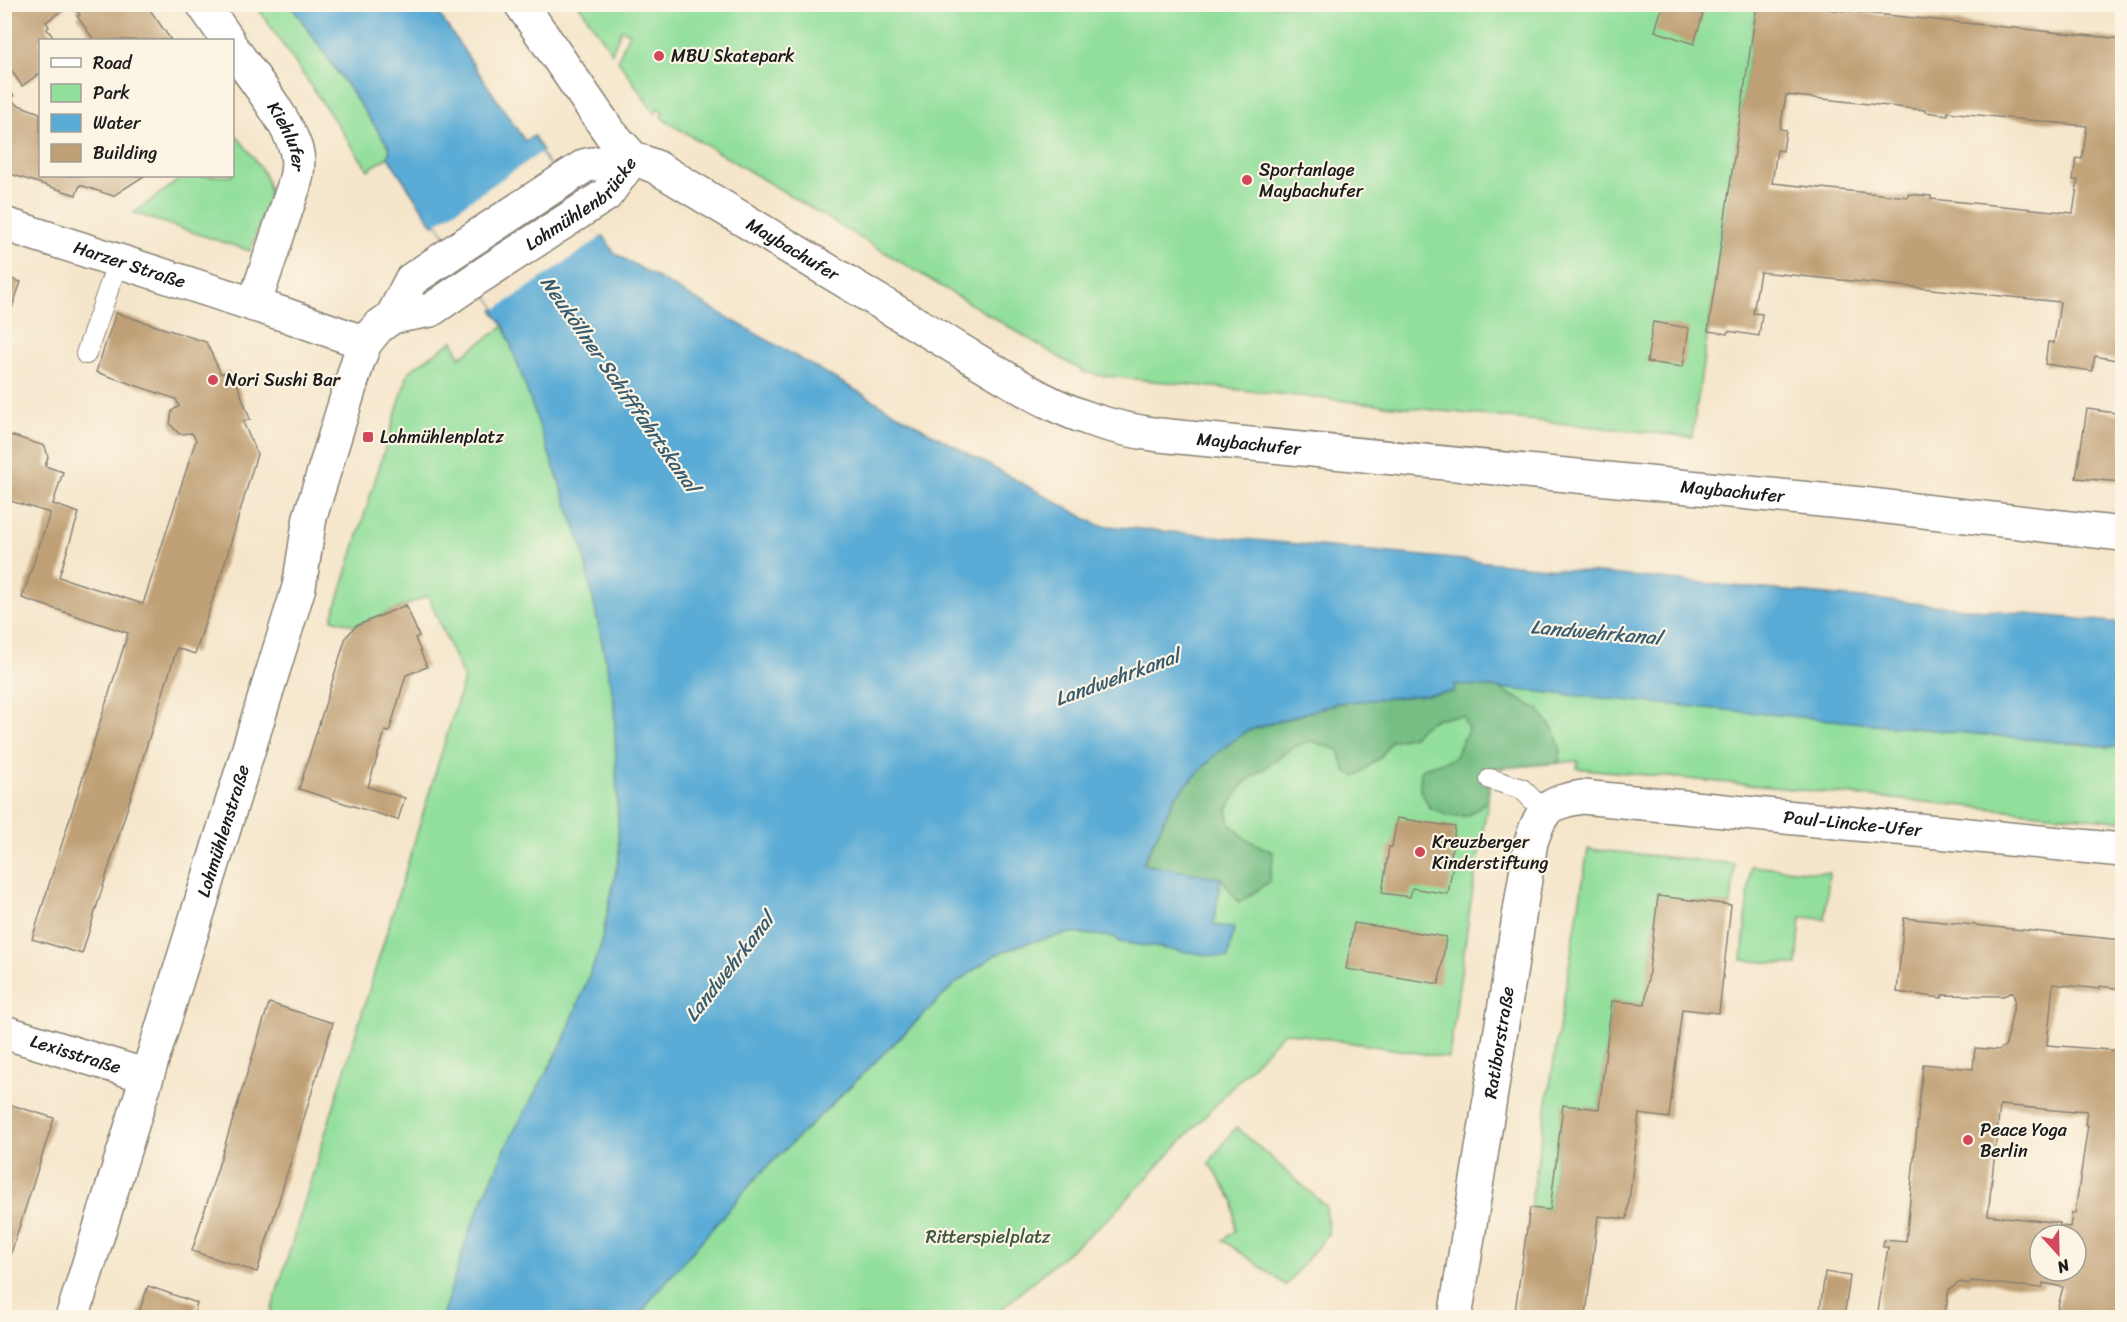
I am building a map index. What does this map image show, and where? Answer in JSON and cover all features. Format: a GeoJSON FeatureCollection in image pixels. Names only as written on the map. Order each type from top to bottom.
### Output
{"type":"FeatureCollection","features":[{"type":"Feature","properties":{"kind":"street"},"geometry":{"type":"LineString","coordinates":[[203,4],[227,39]]}},
{"type":"Feature","properties":{"kind":"street","name":"Maybachufer"},"geometry":{"type":"LineString","coordinates":[[521,4],[610,133],[633,158],[656,167],[707,196],[1026,390],[1070,413],[1102,425],[1159,435],[1863,504],[2122,534]]}},
{"type":"Feature","properties":{"kind":"street","name":"Kiehlufer"},"geometry":{"type":"LineString","coordinates":[[234,51],[269,101],[290,136],[297,154],[297,174],[254,305]]}},
{"type":"Feature","properties":{"kind":"street","name":"Lohmühlenbrücke"},"geometry":{"type":"LineString","coordinates":[[392,317],[411,280],[456,250],[586,165],[633,158]]}},
{"type":"Feature","properties":{"kind":"street","name":"Lohmühlenbrücke"},"geometry":{"type":"LineString","coordinates":[[392,317],[431,310],[581,212],[606,195],[633,158]]}},
{"type":"Feature","properties":{"kind":"street","name":"Harzer Straße"},"geometry":{"type":"LineString","coordinates":[[4,224],[254,305]]}},
{"type":"Feature","properties":{"kind":"street"},"geometry":{"type":"LineString","coordinates":[[254,305],[365,343],[378,327],[392,317]]}},
{"type":"Feature","properties":{"kind":"street","name":"Lohmühlenstraße"},"geometry":{"type":"LineString","coordinates":[[72,1317],[299,587],[310,517],[365,343]]}},
{"type":"Feature","properties":{"kind":"street","name":"Paul-Lincke-Ufer"},"geometry":{"type":"LineString","coordinates":[[1544,811],[1562,800],[1582,797],[2122,849]]}},
{"type":"Feature","properties":{"kind":"street","name":"Ratiborstraße"},"geometry":{"type":"LineString","coordinates":[[1455,1317],[1531,842],[1544,811]]}},
{"type":"Feature","properties":{"kind":"street","name":"Lexisstraße"},"geometry":{"type":"LineString","coordinates":[[4,1032],[147,1076]]}},
{"type":"Feature","properties":{"kind":"lane"},"geometry":{"type":"LineString","coordinates":[[86,354],[118,261]]}},
{"type":"Feature","properties":{"kind":"lane"},"geometry":{"type":"LineString","coordinates":[[1490,779],[1522,789],[1544,811]]}},
{"type":"Feature","properties":{"kind":"green space"},"geometry":{"type":"Polygon","coordinates":[[[256,5],[291,5],[390,148],[388,157],[368,170],[256,5]]]}},
{"type":"Feature","properties":{"kind":"green space","name":"Sportanlage Maybachufer"},"geometry":{"type":"Polygon","coordinates":[[[579,5],[1757,5],[1692,437],[1084,372],[664,120],[661,116],[663,112],[658,108],[655,114],[618,60],[629,32],[621,30],[612,53],[579,5]]]}},
{"type":"Feature","properties":{"kind":"green space"},"geometry":{"type":"Polygon","coordinates":[[[237,136],[259,165],[269,189],[269,198],[250,251],[134,213],[183,177],[234,177],[234,138],[237,136]]]}},
{"type":"Feature","properties":{"kind":"green space"},"geometry":{"type":"Polygon","coordinates":[[[504,326],[582,546],[614,700],[619,857],[600,948],[563,1042],[507,1144],[469,1232],[442,1317],[269,1318],[464,679],[428,596],[356,626],[332,619],[409,371],[453,341],[460,357],[504,326]]]}},
{"type":"Feature","properties":{"kind":"green space"},"geometry":{"type":"Polygon","coordinates":[[[1455,683],[1496,687],[1538,709],[1555,732],[1561,751],[1559,763],[1490,769],[1488,800],[1467,816],[1448,816],[1429,807],[1420,788],[1421,769],[1454,758],[1468,730],[1463,716],[1438,718],[1424,725],[1413,736],[1391,741],[1381,757],[1356,776],[1345,771],[1339,750],[1310,741],[1292,748],[1243,784],[1227,809],[1230,824],[1246,839],[1274,853],[1269,882],[1239,903],[1221,878],[1143,865],[1175,797],[1218,752],[1247,731],[1338,703],[1454,692],[1455,683]]]}},
{"type":"Feature","properties":{"kind":"green space","name":"Ritterspielplatz"},"geometry":{"type":"Polygon","coordinates":[[[1479,685],[2122,748],[2122,821],[1585,769],[1577,768],[1578,761],[1490,769],[1488,800],[1449,1058],[1284,1032],[1113,1214],[1001,1309],[1002,1313],[997,1317],[639,1318],[652,1298],[756,1178],[955,984],[995,955],[1026,943],[1071,933],[1117,937],[1214,925],[1221,878],[1218,752],[1479,685]]]}},
{"type":"Feature","properties":{"kind":"green space"},"geometry":{"type":"Polygon","coordinates":[[[1588,849],[1735,864],[1731,905],[1658,897],[1645,1004],[1612,1001],[1599,1109],[1563,1106],[1550,1210],[1530,1208],[1588,849]]]}},
{"type":"Feature","properties":{"kind":"green space"},"geometry":{"type":"Polygon","coordinates":[[[1751,866],[1829,873],[1825,919],[1801,917],[1797,965],[1742,960],[1751,866]]]}},
{"type":"Feature","properties":{"kind":"green space"},"geometry":{"type":"Polygon","coordinates":[[[1236,1127],[1326,1206],[1328,1234],[1286,1285],[1223,1240],[1235,1231],[1234,1201],[1209,1163],[1236,1127]]]}},
{"type":"Feature","properties":{"kind":"water"},"geometry":{"type":"Polygon","coordinates":[[[291,5],[433,5],[525,141],[534,136],[543,151],[541,153],[599,238],[604,236],[614,253],[1098,525],[2122,623],[2122,748],[1455,684],[1454,692],[1338,703],[1247,731],[1218,752],[1175,797],[1143,864],[1221,878],[1214,925],[1234,928],[1228,958],[1119,942],[1116,937],[1071,933],[1026,943],[995,955],[955,984],[756,1178],[652,1298],[639,1317],[442,1317],[469,1232],[507,1144],[563,1042],[600,948],[619,857],[614,700],[582,546],[504,326],[493,311],[496,308],[437,224],[433,225],[388,157],[390,148],[291,5]]]}},
{"type":"Feature","properties":{"kind":"pier"},"geometry":{"type":"Polygon","coordinates":[[[540,153],[600,238],[497,309],[437,223],[540,153]]]}},
{"type":"Feature","properties":{"kind":"building"},"geometry":{"type":"Polygon","coordinates":[[[20,4],[71,4],[46,22],[49,27],[47,29],[54,39],[39,39],[39,74],[22,86],[4,60],[4,15],[20,4]]]}},
{"type":"Feature","properties":{"kind":"building"},"geometry":{"type":"Polygon","coordinates":[[[73,4],[146,4],[170,39],[93,39],[77,16],[80,15],[73,4]]]}},
{"type":"Feature","properties":{"kind":"building"},"geometry":{"type":"Polygon","coordinates":[[[1663,4],[1673,4],[1703,14],[1694,44],[1655,31],[1663,4]]]}},
{"type":"Feature","properties":{"kind":"building"},"geometry":{"type":"Polygon","coordinates":[[[1757,4],[1776,4],[2122,39],[2122,361],[2095,356],[2092,371],[2045,364],[2048,342],[2054,343],[2060,302],[1760,272],[1753,313],[1762,314],[1759,336],[1728,331],[1727,334],[1708,331],[1757,4]],[[1786,95],[1780,129],[1786,130],[1783,151],[1777,150],[1772,183],[1908,197],[1908,194],[1931,196],[1931,199],[2073,213],[2078,180],[2073,180],[2076,158],[2082,159],[2087,126],[1948,112],[1948,115],[1925,112],[1925,110],[1786,95]]]}},
{"type":"Feature","properties":{"kind":"building"},"geometry":{"type":"Polygon","coordinates":[[[12,93],[14,96],[11,99],[16,104],[39,113],[39,177],[142,177],[113,196],[80,185],[76,195],[4,172],[4,97],[12,93]]]}},
{"type":"Feature","properties":{"kind":"building"},"geometry":{"type":"Polygon","coordinates":[[[4,277],[21,282],[5,327],[4,327],[4,277]]]}},
{"type":"Feature","properties":{"kind":"building"},"geometry":{"type":"Polygon","coordinates":[[[116,313],[206,342],[221,374],[228,371],[238,386],[250,419],[243,422],[257,454],[195,654],[177,648],[82,954],[32,939],[128,633],[22,598],[50,513],[4,499],[4,433],[45,446],[48,457],[45,466],[63,472],[53,504],[79,513],[59,577],[143,604],[196,440],[192,433],[179,434],[170,424],[172,411],[179,406],[176,399],[96,372],[116,313]]]}},
{"type":"Feature","properties":{"kind":"building"},"geometry":{"type":"Polygon","coordinates":[[[1653,322],[1689,328],[1683,367],[1647,362],[1653,322]]]}},
{"type":"Feature","properties":{"kind":"building"},"geometry":{"type":"Polygon","coordinates":[[[2087,409],[2122,414],[2122,482],[2076,478],[2087,409]]]}},
{"type":"Feature","properties":{"kind":"building"},"geometry":{"type":"Polygon","coordinates":[[[406,605],[419,636],[415,638],[427,667],[406,675],[389,732],[385,731],[368,787],[405,798],[398,820],[299,789],[346,637],[356,626],[406,605]]]}},
{"type":"Feature","properties":{"kind":"building","name":"Kreuzberger Kinderstiftung"},"geometry":{"type":"Polygon","coordinates":[[[1397,818],[1455,827],[1451,857],[1454,858],[1448,894],[1412,888],[1410,897],[1382,893],[1389,847],[1392,847],[1397,818]]]}},
{"type":"Feature","properties":{"kind":"building"},"geometry":{"type":"Polygon","coordinates":[[[1658,896],[1731,905],[1719,1013],[1682,1009],[1669,1118],[1639,1114],[1627,1219],[1598,1216],[1586,1315],[1582,1318],[1514,1318],[1530,1208],[1550,1210],[1563,1105],[1599,1109],[1612,1001],[1645,1004],[1658,896]]]}},
{"type":"Feature","properties":{"kind":"building"},"geometry":{"type":"Polygon","coordinates":[[[1904,918],[2122,940],[2122,989],[2053,984],[2047,1045],[2122,1051],[2122,1318],[2055,1318],[2063,1287],[2043,1283],[2042,1288],[1971,1281],[1970,1284],[1960,1282],[1949,1290],[1944,1318],[1877,1318],[1888,1247],[1883,1247],[1884,1240],[1906,1242],[1923,1064],[1973,1069],[1975,1048],[1999,1050],[2006,1045],[2015,1000],[2013,992],[2003,996],[1942,995],[1942,998],[1897,992],[1904,918]],[[2000,1105],[1988,1215],[2060,1223],[2028,1223],[2028,1283],[2088,1283],[2088,1223],[2071,1223],[2072,1213],[2075,1213],[2088,1125],[2085,1125],[2087,1111],[2075,1110],[2074,1112],[2000,1105]]]}},
{"type":"Feature","properties":{"kind":"building"},"geometry":{"type":"Polygon","coordinates":[[[1354,923],[1446,937],[1439,984],[1346,969],[1354,923]]]}},
{"type":"Feature","properties":{"kind":"building"},"geometry":{"type":"Polygon","coordinates":[[[269,1003],[333,1023],[257,1272],[192,1251],[269,1003]]]}},
{"type":"Feature","properties":{"kind":"building"},"geometry":{"type":"Polygon","coordinates":[[[5,1103],[54,1118],[5,1272],[5,1103]]]}},
{"type":"Feature","properties":{"kind":"building"},"geometry":{"type":"Polygon","coordinates":[[[1825,1272],[1850,1276],[1844,1318],[1819,1318],[1825,1272]]]}},
{"type":"Feature","properties":{"kind":"building"},"geometry":{"type":"Polygon","coordinates":[[[148,1286],[197,1303],[193,1318],[137,1318],[148,1286]]]}},
{"type":"Feature","properties":{"kind":"place","name":"MBU Skatepark"},"geometry":{"type":"Point","coordinates":[659,56]}},
{"type":"Feature","properties":{"kind":"place","name":"Sportanlage Maybachufer"},"geometry":{"type":"Point","coordinates":[1247,180]}},
{"type":"Feature","properties":{"kind":"place","name":"Nori Sushi Bar"},"geometry":{"type":"Point","coordinates":[213,380]}},
{"type":"Feature","properties":{"kind":"place","name":"Lohmühlenplatz"},"geometry":{"type":"Point","coordinates":[368,437]}},
{"type":"Feature","properties":{"kind":"place","name":"Kreuzberger Kinderstiftung"},"geometry":{"type":"Point","coordinates":[1420,852]}},
{"type":"Feature","properties":{"kind":"place","name":"Peace Yoga Berlin"},"geometry":{"type":"Point","coordinates":[1968,1140]}},
{"type":"Feature","properties":{"kind":"water label","name":"Neuköllner Schifffahrtskanal"},"geometry":{"type":"Point","coordinates":[620,384]}},
{"type":"Feature","properties":{"kind":"water label","name":"Landwehrkanal"},"geometry":{"type":"Point","coordinates":[1596,632]}},
{"type":"Feature","properties":{"kind":"water label","name":"Landwehrkanal"},"geometry":{"type":"Point","coordinates":[1117,677]}},
{"type":"Feature","properties":{"kind":"water label","name":"Landwehrkanal"},"geometry":{"type":"Point","coordinates":[729,967]}}]}
